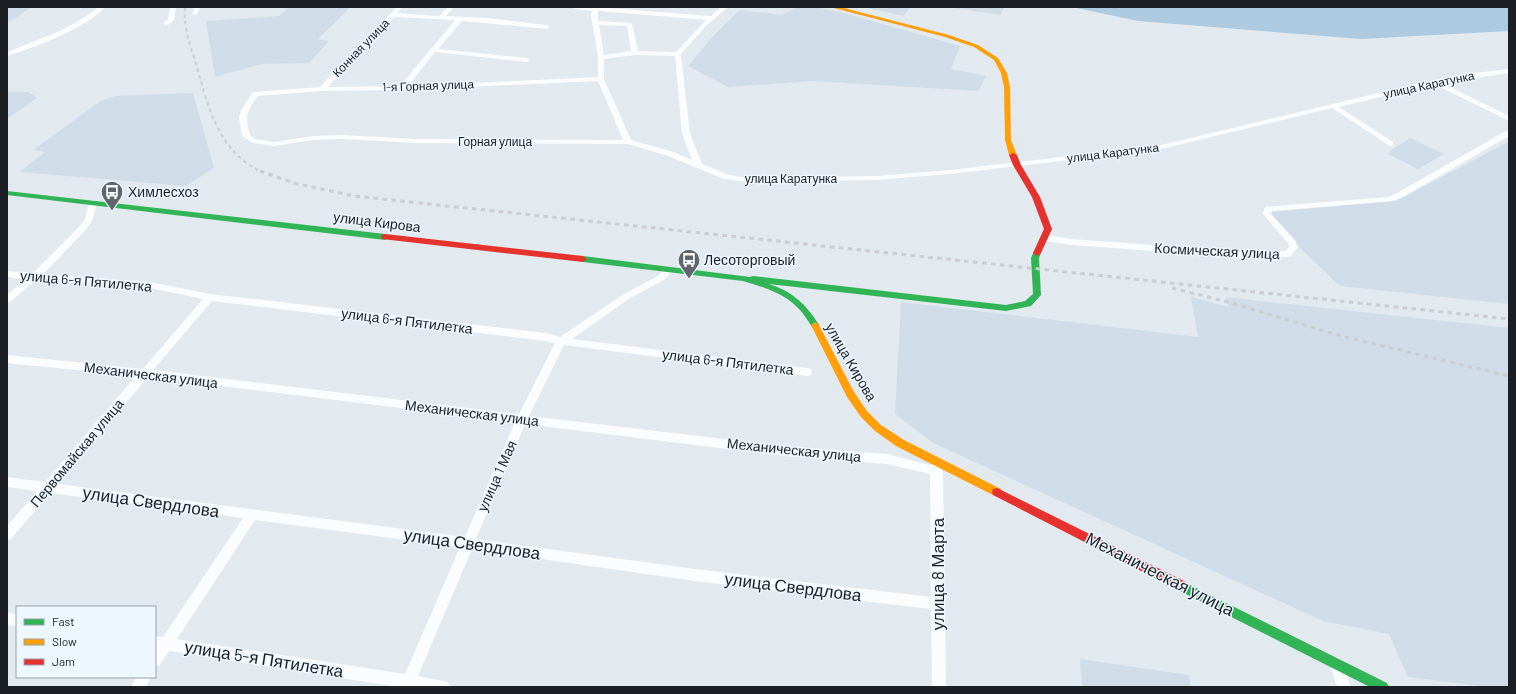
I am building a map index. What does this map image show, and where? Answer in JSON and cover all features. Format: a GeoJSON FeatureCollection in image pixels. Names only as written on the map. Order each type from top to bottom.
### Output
{"type":"FeatureCollection","features":[{"type":"Feature","properties":{"kind":"main road"},"geometry":{"type":"LineString","coordinates":[[833,7],[947,36],[976,46],[996,59],[1004,73],[1007,87],[1008,140],[1017,165],[1036,197],[1046,219],[1048,229],[1046,238]]}},
{"type":"Feature","properties":{"kind":"main road","name":"улица Кирова"},"geometry":{"type":"LineString","coordinates":[[7,193],[1006,308],[1028,304],[1038,295],[1035,258],[1046,238]]}},
{"type":"Feature","properties":{"kind":"main road","name":"улица Кирова"},"geometry":{"type":"LineString","coordinates":[[744,278],[769,286],[784,293],[795,301],[804,311],[822,338],[840,374],[861,410],[876,426],[936,466]]}},
{"type":"Feature","properties":{"kind":"main road","name":"Механическая улица"},"geometry":{"type":"LineString","coordinates":[[936,466],[1384,687]]}},
{"type":"Feature","properties":{"kind":"street"},"geometry":{"type":"LineString","coordinates":[[7,54],[61,33],[88,19],[102,7]]}},
{"type":"Feature","properties":{"kind":"street"},"geometry":{"type":"LineString","coordinates":[[166,24],[171,20],[173,7]]}},
{"type":"Feature","properties":{"kind":"street"},"geometry":{"type":"LineString","coordinates":[[195,14],[197,7]]}},
{"type":"Feature","properties":{"kind":"street","name":"Конная улица"},"geometry":{"type":"LineString","coordinates":[[322,89],[400,7]]}},
{"type":"Feature","properties":{"kind":"street"},"geometry":{"type":"LineString","coordinates":[[441,17],[451,7]]}},
{"type":"Feature","properties":{"kind":"street"},"geometry":{"type":"LineString","coordinates":[[575,7],[711,18]]}},
{"type":"Feature","properties":{"kind":"street"},"geometry":{"type":"LineString","coordinates":[[601,57],[635,54],[678,54],[711,18],[726,7]]}},
{"type":"Feature","properties":{"kind":"street"},"geometry":{"type":"LineString","coordinates":[[595,9],[594,15],[601,57],[601,79],[628,142]]}},
{"type":"Feature","properties":{"kind":"street"},"geometry":{"type":"LineString","coordinates":[[393,15],[441,17],[459,20],[487,20],[547,27]]}},
{"type":"Feature","properties":{"kind":"street"},"geometry":{"type":"LineString","coordinates":[[402,88],[432,50],[459,20]]}},
{"type":"Feature","properties":{"kind":"street"},"geometry":{"type":"LineString","coordinates":[[596,23],[630,24],[635,54]]}},
{"type":"Feature","properties":{"kind":"street"},"geometry":{"type":"LineString","coordinates":[[432,50],[527,60]]}},
{"type":"Feature","properties":{"kind":"street"},"geometry":{"type":"LineString","coordinates":[[678,54],[686,134],[698,164]]}},
{"type":"Feature","properties":{"kind":"street","name":"улица Каратунка"},"geometry":{"type":"LineString","coordinates":[[711,170],[727,177],[749,180],[773,181],[798,179],[876,178],[1017,165],[1157,148],[1335,107],[1435,82],[1473,75],[1509,71]]}},
{"type":"Feature","properties":{"kind":"street","name":"1-я Горная улица"},"geometry":{"type":"LineString","coordinates":[[256,94],[322,89],[402,88],[601,79]]}},
{"type":"Feature","properties":{"kind":"street"},"geometry":{"type":"LineString","coordinates":[[1435,82],[1509,119]]}},
{"type":"Feature","properties":{"kind":"street","name":"Горная улица"},"geometry":{"type":"LineString","coordinates":[[256,94],[241,113],[246,136],[253,141],[274,144],[313,138],[343,137],[416,142],[628,142],[671,154],[711,170]]}},
{"type":"Feature","properties":{"kind":"street"},"geometry":{"type":"LineString","coordinates":[[1335,107],[1390,144]]}},
{"type":"Feature","properties":{"kind":"street","name":"Космическая улица"},"geometry":{"type":"LineString","coordinates":[[1046,238],[1072,242],[1259,256],[1288,254],[1294,247],[1292,242],[1267,214],[1268,209],[1389,199],[1400,195],[1509,133]]}},
{"type":"Feature","properties":{"kind":"street"},"geometry":{"type":"LineString","coordinates":[[7,300],[34,277],[82,229],[89,219],[93,203]]}},
{"type":"Feature","properties":{"kind":"street","name":"улица 1 Мая"},"geometry":{"type":"LineString","coordinates":[[407,684],[522,419],[561,341],[627,296],[661,278],[668,270]]}},
{"type":"Feature","properties":{"kind":"street","name":"улица 6-я Пятилетка"},"geometry":{"type":"LineString","coordinates":[[7,274],[150,285],[210,297],[538,336],[561,341],[807,372]]}},
{"type":"Feature","properties":{"kind":"street","name":"Первомайская улица"},"geometry":{"type":"LineString","coordinates":[[7,535],[49,488],[210,297]]}},
{"type":"Feature","properties":{"kind":"street","name":"Механическая улица"},"geometry":{"type":"LineString","coordinates":[[7,359],[144,374],[784,451],[936,466]]}},
{"type":"Feature","properties":{"kind":"street","name":"улица 8 Марта"},"geometry":{"type":"LineString","coordinates":[[936,466],[939,687]]}},
{"type":"Feature","properties":{"kind":"street","name":"улица Свердлова"},"geometry":{"type":"LineString","coordinates":[[7,482],[468,543],[696,575],[937,604]]}},
{"type":"Feature","properties":{"kind":"street"},"geometry":{"type":"LineString","coordinates":[[156,656],[160,642],[252,515]]}},
{"type":"Feature","properties":{"kind":"street","name":"улица 5-я Пятилетка"},"geometry":{"type":"LineString","coordinates":[[160,642],[407,684],[444,687]]}},
{"type":"Feature","properties":{"kind":"street"},"geometry":{"type":"LineString","coordinates":[[1337,664],[1344,687]]}},
{"type":"Feature","properties":{"kind":"street"},"geometry":{"type":"LineString","coordinates":[[138,687],[143,678]]}},
{"type":"Feature","properties":{"kind":"shaded area"},"geometry":{"type":"Polygon","coordinates":[[[7,7],[32,7],[7,23],[7,7]]]}},
{"type":"Feature","properties":{"kind":"shaded area"},"geometry":{"type":"Polygon","coordinates":[[[288,7],[351,7],[318,39],[329,41],[309,63],[261,64],[215,77],[206,21],[280,16],[288,7]]]}},
{"type":"Feature","properties":{"kind":"shaded area"},"geometry":{"type":"Polygon","coordinates":[[[797,7],[814,7],[844,13],[960,46],[951,69],[986,76],[978,91],[814,81],[728,87],[688,66],[713,36],[740,10],[782,15],[797,7]]]}},
{"type":"Feature","properties":{"kind":"shaded area"},"geometry":{"type":"Polygon","coordinates":[[[863,7],[911,7],[903,16],[863,7]]]}},
{"type":"Feature","properties":{"kind":"shaded area"},"geometry":{"type":"Polygon","coordinates":[[[949,7],[1004,7],[1001,15],[949,7]]]}},
{"type":"Feature","properties":{"kind":"shaded area"},"geometry":{"type":"Polygon","coordinates":[[[7,92],[28,92],[37,98],[7,119],[7,92]]]}},
{"type":"Feature","properties":{"kind":"shaded area"},"geometry":{"type":"Polygon","coordinates":[[[193,93],[214,168],[186,186],[19,172],[45,152],[33,150],[99,102],[115,96],[193,93]]]}},
{"type":"Feature","properties":{"kind":"shaded area"},"geometry":{"type":"Polygon","coordinates":[[[1410,138],[1444,154],[1418,169],[1388,154],[1391,150],[1410,138]]]}},
{"type":"Feature","properties":{"kind":"shaded area"},"geometry":{"type":"Polygon","coordinates":[[[1508,142],[1509,304],[1340,286],[1300,248],[1270,212],[1396,201],[1508,142]]]}},
{"type":"Feature","properties":{"kind":"shaded area"},"geometry":{"type":"Polygon","coordinates":[[[1191,297],[1229,307],[1225,297],[1509,328],[1509,687],[1487,687],[1408,677],[1389,634],[1323,621],[933,443],[895,414],[901,302],[1198,337],[1191,297]]]}},
{"type":"Feature","properties":{"kind":"shaded area"},"geometry":{"type":"Polygon","coordinates":[[[1080,659],[1189,675],[1191,687],[1082,687],[1080,659]]]}},
{"type":"Feature","properties":{"kind":"water"},"geometry":{"type":"Polygon","coordinates":[[[1072,7],[1509,7],[1509,31],[1361,39],[1138,21],[1072,7]]]}},
{"type":"Feature","properties":{"kind":"railway"},"geometry":{"type":"LineString","coordinates":[[185,7],[185,22],[189,42],[205,96],[217,126],[235,153],[247,163],[261,171]]}},
{"type":"Feature","properties":{"kind":"railway"},"geometry":{"type":"LineString","coordinates":[[261,171],[294,183],[354,196],[1509,319]]}},
{"type":"Feature","properties":{"kind":"railway"},"geometry":{"type":"LineString","coordinates":[[1172,288],[1228,302],[1345,337],[1509,376]]}},
{"type":"Feature","properties":{"kind":"traffic: fast"},"geometry":{"type":"LineString","coordinates":[[7,193],[385,237]]}},
{"type":"Feature","properties":{"kind":"traffic: fast"},"geometry":{"type":"LineString","coordinates":[[753,279],[1006,308],[1028,304],[1037,295],[1035,258],[1037,253]]}},
{"type":"Feature","properties":{"kind":"traffic: fast"},"geometry":{"type":"LineString","coordinates":[[583,259],[744,278],[770,287],[789,296],[802,307],[815,325]]}},
{"type":"Feature","properties":{"kind":"traffic: fast"},"geometry":{"type":"LineString","coordinates":[[1182,586],[1383,687]]}},
{"type":"Feature","properties":{"kind":"traffic: slow"},"geometry":{"type":"LineString","coordinates":[[833,7],[947,36],[976,46],[996,59],[1004,73],[1007,87],[1008,140],[1013,155]]}},
{"type":"Feature","properties":{"kind":"traffic: slow"},"geometry":{"type":"LineString","coordinates":[[815,325],[850,394],[864,414],[878,428],[900,443],[997,492]]}},
{"type":"Feature","properties":{"kind":"traffic: jam"},"geometry":{"type":"LineString","coordinates":[[1013,155],[1017,165],[1036,197],[1048,229],[1037,253]]}},
{"type":"Feature","properties":{"kind":"traffic: jam"},"geometry":{"type":"LineString","coordinates":[[385,237],[583,259]]}},
{"type":"Feature","properties":{"kind":"traffic: jam"},"geometry":{"type":"LineString","coordinates":[[997,492],[1182,586]]}},
{"type":"Feature","properties":{"kind":"place","name":"Химлесхоз"},"geometry":{"type":"Point","coordinates":[112,212]}},
{"type":"Feature","properties":{"kind":"place","name":"Лесоторговый"},"geometry":{"type":"Point","coordinates":[689,280]}}]}
